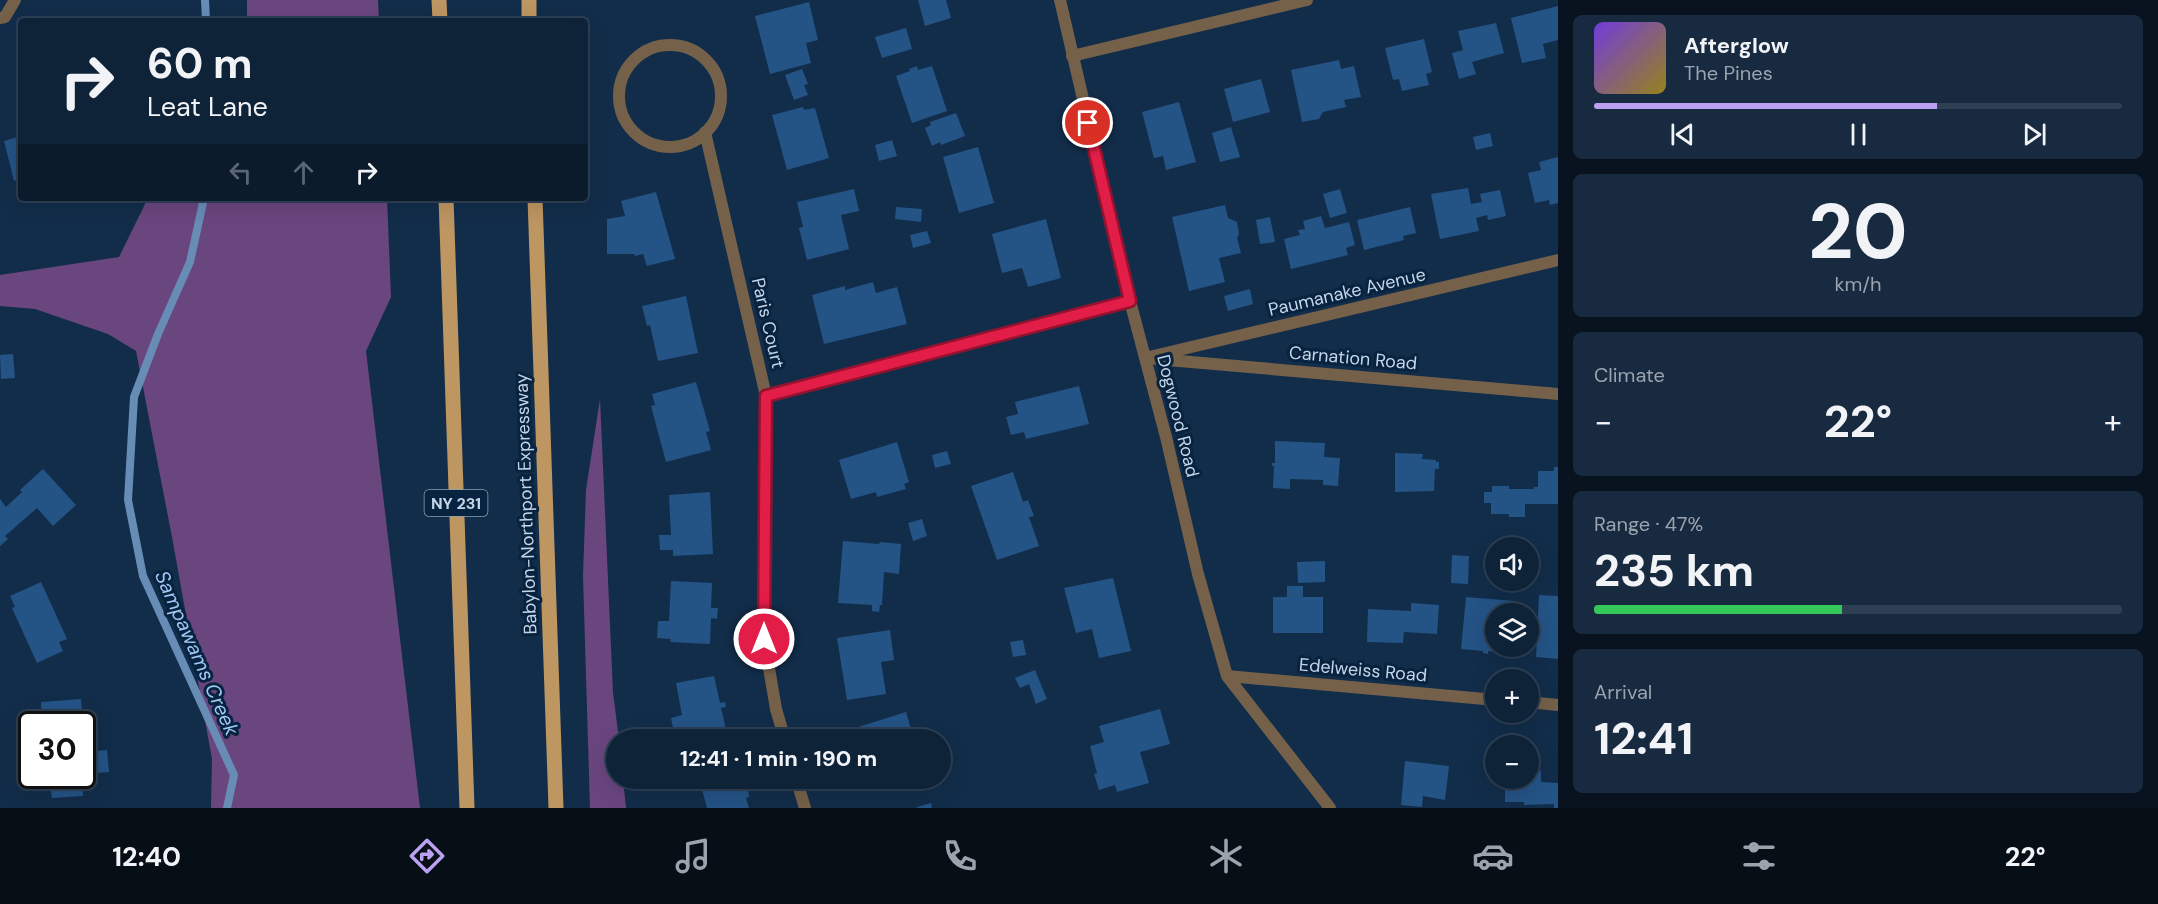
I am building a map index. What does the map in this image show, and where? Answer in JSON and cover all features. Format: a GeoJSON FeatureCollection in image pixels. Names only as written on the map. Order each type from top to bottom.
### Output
{"type":"FeatureCollection","features":[{"type":"Feature","properties":{"kind":"main road"},"geometry":{"type":"LineString","coordinates":[[439,0],[440,18]]}},
{"type":"Feature","properties":{"kind":"main road"},"geometry":{"type":"LineString","coordinates":[[529,0],[529,18]]}},
{"type":"Feature","properties":{"kind":"main road","name":"NY 231"},"geometry":{"type":"LineString","coordinates":[[446,201],[467,808]]}},
{"type":"Feature","properties":{"kind":"main road","name":"Babylon-Northport Expressway"},"geometry":{"type":"LineString","coordinates":[[535,201],[556,808]]}},
{"type":"Feature","properties":{"kind":"street"},"geometry":{"type":"LineString","coordinates":[[0,18],[5,16],[15,0]]}},
{"type":"Feature","properties":{"kind":"street","name":"Dogwood Road"},"geometry":{"type":"LineString","coordinates":[[1060,0],[1130,301],[1198,574],[1227,676],[1330,808]]}},
{"type":"Feature","properties":{"kind":"street"},"geometry":{"type":"LineString","coordinates":[[1072,56],[1307,0]]}},
{"type":"Feature","properties":{"kind":"street"},"geometry":{"type":"LineString","coordinates":[[672,45],[688,48],[703,57],[714,70],[720,86],[721,103],[716,119],[705,132],[692,142],[676,146],[659,146],[643,139],[631,129],[622,114],[620,89],[628,66],[640,54],[655,47],[672,45]]}},
{"type":"Feature","properties":{"kind":"street","name":"Paris Court"},"geometry":{"type":"LineString","coordinates":[[705,132],[766,396],[764,639],[782,729]]}},
{"type":"Feature","properties":{"kind":"street","name":"Paumanake Avenue"},"geometry":{"type":"LineString","coordinates":[[1145,358],[1558,260]]}},
{"type":"Feature","properties":{"kind":"street"},"geometry":{"type":"LineString","coordinates":[[766,396],[1130,301]]}},
{"type":"Feature","properties":{"kind":"street","name":"Carnation Road"},"geometry":{"type":"LineString","coordinates":[[1145,358],[1558,394]]}},
{"type":"Feature","properties":{"kind":"street","name":"Edelweiss Road"},"geometry":{"type":"LineString","coordinates":[[1227,676],[1485,699]]}},
{"type":"Feature","properties":{"kind":"street"},"geometry":{"type":"LineString","coordinates":[[1539,703],[1558,705]]}},
{"type":"Feature","properties":{"kind":"street"},"geometry":{"type":"LineString","coordinates":[[799,789],[805,808]]}},
{"type":"Feature","properties":{"kind":"shaded area"},"geometry":{"type":"Polygon","coordinates":[[[247,0],[378,0],[379,18],[247,18],[247,0]]]}},
{"type":"Feature","properties":{"kind":"shaded area"},"geometry":{"type":"Polygon","coordinates":[[[147,201],[387,201],[391,297],[366,351],[420,808],[211,808],[212,759],[136,351],[108,334],[35,309],[0,306],[0,275],[119,257],[147,201]]]}},
{"type":"Feature","properties":{"kind":"shaded area"},"geometry":{"type":"Polygon","coordinates":[[[600,399],[613,693],[618,729],[606,729],[606,789],[624,789],[626,808],[590,808],[583,576],[586,490],[600,399]]]}},
{"type":"Feature","properties":{"kind":"building"},"geometry":{"type":"Polygon","coordinates":[[[918,0],[946,0],[951,18],[925,26],[918,0]]]}},
{"type":"Feature","properties":{"kind":"building"},"geometry":{"type":"Polygon","coordinates":[[[809,2],[818,40],[806,43],[811,63],[770,74],[755,16],[809,2]]]}},
{"type":"Feature","properties":{"kind":"building"},"geometry":{"type":"Polygon","coordinates":[[[1558,6],[1558,40],[1543,44],[1546,58],[1522,63],[1511,18],[1558,6]]]}},
{"type":"Feature","properties":{"kind":"building"},"geometry":{"type":"Polygon","coordinates":[[[1496,23],[1504,53],[1472,62],[1476,74],[1459,79],[1452,53],[1463,50],[1458,31],[1496,23]]]}},
{"type":"Feature","properties":{"kind":"building"},"geometry":{"type":"Polygon","coordinates":[[[906,28],[912,49],[882,58],[875,37],[906,28]]]}},
{"type":"Feature","properties":{"kind":"building"},"geometry":{"type":"Polygon","coordinates":[[[1424,39],[1432,72],[1426,74],[1429,85],[1402,91],[1399,79],[1393,80],[1385,48],[1424,39]]]}},
{"type":"Feature","properties":{"kind":"building"},"geometry":{"type":"Polygon","coordinates":[[[1339,60],[1341,69],[1354,66],[1361,97],[1344,100],[1346,107],[1323,112],[1319,119],[1302,122],[1291,70],[1339,60]]]}},
{"type":"Feature","properties":{"kind":"building"},"geometry":{"type":"Polygon","coordinates":[[[917,66],[918,70],[932,66],[947,111],[912,123],[896,76],[917,66]]]}},
{"type":"Feature","properties":{"kind":"building"},"geometry":{"type":"Polygon","coordinates":[[[802,69],[808,84],[804,85],[808,95],[794,100],[785,75],[802,69]]]}},
{"type":"Feature","properties":{"kind":"building"},"geometry":{"type":"Polygon","coordinates":[[[1261,79],[1270,112],[1233,122],[1224,89],[1261,79]]]}},
{"type":"Feature","properties":{"kind":"building"},"geometry":{"type":"Polygon","coordinates":[[[1179,102],[1196,162],[1166,170],[1163,156],[1154,158],[1142,112],[1179,102]]]}},
{"type":"Feature","properties":{"kind":"building"},"geometry":{"type":"Polygon","coordinates":[[[803,107],[804,110],[815,108],[829,158],[787,170],[772,115],[803,107]]]}},
{"type":"Feature","properties":{"kind":"building"},"geometry":{"type":"Polygon","coordinates":[[[956,113],[965,136],[932,146],[925,128],[931,125],[930,122],[956,113]]]}},
{"type":"Feature","properties":{"kind":"building"},"geometry":{"type":"Polygon","coordinates":[[[1231,127],[1240,157],[1220,162],[1212,133],[1231,127]]]}},
{"type":"Feature","properties":{"kind":"building"},"geometry":{"type":"Polygon","coordinates":[[[1490,133],[1493,146],[1476,150],[1473,137],[1490,133]]]}},
{"type":"Feature","properties":{"kind":"building"},"geometry":{"type":"Polygon","coordinates":[[[18,137],[18,180],[14,181],[4,141],[18,137]]]}},
{"type":"Feature","properties":{"kind":"building"},"geometry":{"type":"Polygon","coordinates":[[[892,140],[897,156],[879,161],[875,145],[892,140]]]}},
{"type":"Feature","properties":{"kind":"building"},"geometry":{"type":"Polygon","coordinates":[[[978,147],[994,203],[959,213],[943,157],[978,147]]]}},
{"type":"Feature","properties":{"kind":"building"},"geometry":{"type":"Polygon","coordinates":[[[1558,157],[1558,203],[1550,205],[1549,200],[1535,203],[1528,173],[1541,170],[1539,162],[1558,157]]]}},
{"type":"Feature","properties":{"kind":"building"},"geometry":{"type":"Polygon","coordinates":[[[1468,188],[1471,204],[1482,202],[1480,194],[1500,190],[1506,216],[1488,220],[1487,215],[1476,218],[1479,231],[1440,239],[1431,194],[1468,188]]]}},
{"type":"Feature","properties":{"kind":"building"},"geometry":{"type":"Polygon","coordinates":[[[854,189],[859,211],[841,215],[849,249],[807,260],[799,228],[803,227],[797,202],[854,189]]]}},
{"type":"Feature","properties":{"kind":"building"},"geometry":{"type":"Polygon","coordinates":[[[1340,189],[1347,213],[1330,218],[1323,194],[1340,189]]]}},
{"type":"Feature","properties":{"kind":"building"},"geometry":{"type":"Polygon","coordinates":[[[656,192],[675,259],[647,266],[643,254],[635,256],[634,254],[607,254],[607,219],[625,216],[621,201],[656,192]]]}},
{"type":"Feature","properties":{"kind":"building"},"geometry":{"type":"Polygon","coordinates":[[[1225,205],[1228,218],[1237,222],[1239,234],[1237,238],[1241,253],[1219,258],[1225,282],[1189,291],[1172,217],[1225,205]]]}},
{"type":"Feature","properties":{"kind":"building"},"geometry":{"type":"Polygon","coordinates":[[[896,207],[922,209],[921,222],[895,219],[896,207]]]}},
{"type":"Feature","properties":{"kind":"building"},"geometry":{"type":"Polygon","coordinates":[[[1410,207],[1416,233],[1403,236],[1404,240],[1364,250],[1357,220],[1410,207]]]}},
{"type":"Feature","properties":{"kind":"building"},"geometry":{"type":"Polygon","coordinates":[[[1321,216],[1325,228],[1349,222],[1355,245],[1346,248],[1348,255],[1291,269],[1284,239],[1300,235],[1298,230],[1305,229],[1303,221],[1321,216]]]}},
{"type":"Feature","properties":{"kind":"building"},"geometry":{"type":"Polygon","coordinates":[[[1270,217],[1275,242],[1260,244],[1256,220],[1270,217]]]}},
{"type":"Feature","properties":{"kind":"building"},"geometry":{"type":"Polygon","coordinates":[[[1046,219],[1061,278],[1028,287],[1022,268],[1002,273],[992,234],[1046,219]]]}},
{"type":"Feature","properties":{"kind":"building"},"geometry":{"type":"Polygon","coordinates":[[[927,231],[931,243],[913,248],[910,235],[927,231]]]}},
{"type":"Feature","properties":{"kind":"building"},"geometry":{"type":"Polygon","coordinates":[[[873,282],[876,293],[897,287],[907,324],[824,344],[812,295],[845,286],[845,290],[873,282]]]}},
{"type":"Feature","properties":{"kind":"building"},"geometry":{"type":"Polygon","coordinates":[[[1250,289],[1253,304],[1228,311],[1224,296],[1250,289]]]}},
{"type":"Feature","properties":{"kind":"building"},"geometry":{"type":"Polygon","coordinates":[[[686,296],[698,353],[658,361],[650,325],[647,326],[642,306],[686,296]]]}},
{"type":"Feature","properties":{"kind":"building"},"geometry":{"type":"Polygon","coordinates":[[[13,354],[15,378],[1,379],[0,355],[13,354]]]}},
{"type":"Feature","properties":{"kind":"building"},"geometry":{"type":"Polygon","coordinates":[[[696,382],[710,431],[706,432],[711,450],[666,462],[651,406],[655,405],[652,394],[696,382]]]}},
{"type":"Feature","properties":{"kind":"building"},"geometry":{"type":"Polygon","coordinates":[[[1079,386],[1089,424],[1026,439],[1024,432],[1011,435],[1006,417],[1018,414],[1015,402],[1079,386]]]}},
{"type":"Feature","properties":{"kind":"building"},"geometry":{"type":"Polygon","coordinates":[[[1275,441],[1325,443],[1324,457],[1340,458],[1338,486],[1323,485],[1323,480],[1290,479],[1290,489],[1273,488],[1274,466],[1272,463],[1275,463],[1275,441]]]}},
{"type":"Feature","properties":{"kind":"building"},"geometry":{"type":"Polygon","coordinates":[[[897,442],[909,482],[904,484],[906,489],[877,497],[876,492],[851,499],[839,460],[897,442]]]}},
{"type":"Feature","properties":{"kind":"building"},"geometry":{"type":"Polygon","coordinates":[[[947,451],[951,464],[935,468],[932,455],[947,451]]]}},
{"type":"Feature","properties":{"kind":"building"},"geometry":{"type":"Polygon","coordinates":[[[1395,453],[1423,454],[1422,459],[1439,462],[1439,469],[1435,469],[1434,491],[1395,492],[1395,453]]]}},
{"type":"Feature","properties":{"kind":"building"},"geometry":{"type":"Polygon","coordinates":[[[1554,467],[1558,467],[1558,504],[1525,504],[1525,517],[1509,517],[1509,514],[1491,514],[1491,503],[1484,503],[1484,492],[1492,492],[1492,486],[1534,489],[1538,487],[1538,471],[1554,471],[1554,467]]]}},
{"type":"Feature","properties":{"kind":"building"},"geometry":{"type":"Polygon","coordinates":[[[43,469],[76,505],[53,526],[37,508],[5,536],[8,539],[0,546],[0,499],[6,507],[22,492],[20,490],[43,469]]]}},
{"type":"Feature","properties":{"kind":"building"},"geometry":{"type":"Polygon","coordinates":[[[1013,472],[1023,502],[1028,500],[1034,516],[1029,517],[1039,546],[997,560],[971,486],[1013,472]]]}},
{"type":"Feature","properties":{"kind":"building"},"geometry":{"type":"Polygon","coordinates":[[[710,492],[713,554],[673,556],[673,550],[660,550],[659,535],[671,535],[669,495],[710,492]]]}},
{"type":"Feature","properties":{"kind":"building"},"geometry":{"type":"Polygon","coordinates":[[[922,519],[927,536],[913,541],[908,523],[922,519]]]}},
{"type":"Feature","properties":{"kind":"building"},"geometry":{"type":"Polygon","coordinates":[[[843,541],[901,544],[899,574],[884,572],[882,605],[880,605],[879,612],[872,611],[872,605],[838,603],[843,541]]]}},
{"type":"Feature","properties":{"kind":"building"},"geometry":{"type":"Polygon","coordinates":[[[1452,555],[1469,556],[1468,584],[1451,583],[1452,555]]]}},
{"type":"Feature","properties":{"kind":"building"},"geometry":{"type":"Polygon","coordinates":[[[1325,561],[1325,582],[1298,583],[1297,562],[1325,561]]]}},
{"type":"Feature","properties":{"kind":"building"},"geometry":{"type":"Polygon","coordinates":[[[1113,578],[1131,651],[1099,658],[1092,629],[1076,633],[1064,588],[1113,578]]]}},
{"type":"Feature","properties":{"kind":"building"},"geometry":{"type":"Polygon","coordinates":[[[671,581],[712,583],[711,608],[718,608],[717,619],[711,618],[710,644],[670,642],[671,639],[657,638],[658,621],[669,621],[671,581]]]}},
{"type":"Feature","properties":{"kind":"building"},"geometry":{"type":"Polygon","coordinates":[[[41,582],[67,639],[59,642],[63,651],[37,663],[12,608],[15,607],[10,596],[41,582]]]}},
{"type":"Feature","properties":{"kind":"building"},"geometry":{"type":"Polygon","coordinates":[[[1287,586],[1303,586],[1303,597],[1323,597],[1323,633],[1273,633],[1273,597],[1287,597],[1287,586]]]}},
{"type":"Feature","properties":{"kind":"building"},"geometry":{"type":"Polygon","coordinates":[[[1539,595],[1558,596],[1558,659],[1536,657],[1539,657],[1539,595]]]}},
{"type":"Feature","properties":{"kind":"building"},"geometry":{"type":"Polygon","coordinates":[[[1466,597],[1515,601],[1515,603],[1485,603],[1485,653],[1483,651],[1461,649],[1466,597]]]}},
{"type":"Feature","properties":{"kind":"building"},"geometry":{"type":"Polygon","coordinates":[[[1411,603],[1439,605],[1437,634],[1404,632],[1403,643],[1367,642],[1368,609],[1411,611],[1411,603]]]}},
{"type":"Feature","properties":{"kind":"building"},"geometry":{"type":"Polygon","coordinates":[[[890,630],[894,660],[881,662],[886,694],[847,700],[837,638],[890,630]]]}},
{"type":"Feature","properties":{"kind":"building"},"geometry":{"type":"Polygon","coordinates":[[[1023,640],[1026,655],[1013,657],[1010,642],[1023,640]]]}},
{"type":"Feature","properties":{"kind":"building"},"geometry":{"type":"Polygon","coordinates":[[[1035,670],[1047,699],[1036,704],[1029,684],[1020,688],[1015,678],[1035,670]]]}},
{"type":"Feature","properties":{"kind":"building"},"geometry":{"type":"Polygon","coordinates":[[[714,676],[720,703],[725,702],[726,707],[721,708],[726,729],[673,729],[671,718],[682,715],[676,683],[714,676]]]}},
{"type":"Feature","properties":{"kind":"building"},"geometry":{"type":"Polygon","coordinates":[[[81,699],[82,711],[41,711],[41,702],[81,699]]]}},
{"type":"Feature","properties":{"kind":"building"},"geometry":{"type":"Polygon","coordinates":[[[1160,709],[1170,744],[1140,752],[1149,783],[1117,792],[1115,785],[1099,790],[1090,746],[1104,742],[1099,726],[1160,709]]]}},
{"type":"Feature","properties":{"kind":"building"},"geometry":{"type":"Polygon","coordinates":[[[906,712],[911,729],[855,729],[906,712]]]}},
{"type":"Feature","properties":{"kind":"building"},"geometry":{"type":"Polygon","coordinates":[[[107,750],[109,772],[96,773],[96,751],[107,750]]]}},
{"type":"Feature","properties":{"kind":"building"},"geometry":{"type":"Polygon","coordinates":[[[1405,761],[1449,766],[1445,800],[1423,796],[1422,807],[1401,805],[1405,761]]]}},
{"type":"Feature","properties":{"kind":"building"},"geometry":{"type":"Polygon","coordinates":[[[1539,771],[1541,771],[1541,782],[1558,783],[1558,808],[1554,808],[1554,804],[1524,805],[1524,802],[1505,802],[1505,789],[1539,789],[1539,771]]]}},
{"type":"Feature","properties":{"kind":"building"},"geometry":{"type":"Polygon","coordinates":[[[51,789],[82,789],[83,796],[52,798],[51,789]]]}},
{"type":"Feature","properties":{"kind":"building"},"geometry":{"type":"Polygon","coordinates":[[[702,789],[748,790],[749,797],[746,798],[749,808],[707,808],[702,789]]]}},
{"type":"Feature","properties":{"kind":"building"},"geometry":{"type":"Polygon","coordinates":[[[931,803],[932,808],[917,808],[917,807],[931,803]]]}},
{"type":"Feature","properties":{"kind":"waterway","name":"Sampawams Creek"},"geometry":{"type":"LineString","coordinates":[[205,0],[206,18]]}},
{"type":"Feature","properties":{"kind":"waterway","name":"Sampawams Creek"},"geometry":{"type":"LineString","coordinates":[[203,201],[190,262],[158,334],[134,397],[128,500],[143,576],[234,775],[227,808]]}},
{"type":"Feature","properties":{"kind":"route"},"geometry":{"type":"LineString","coordinates":[[764,639],[766,396],[1130,301],[1088,123]]}}]}
